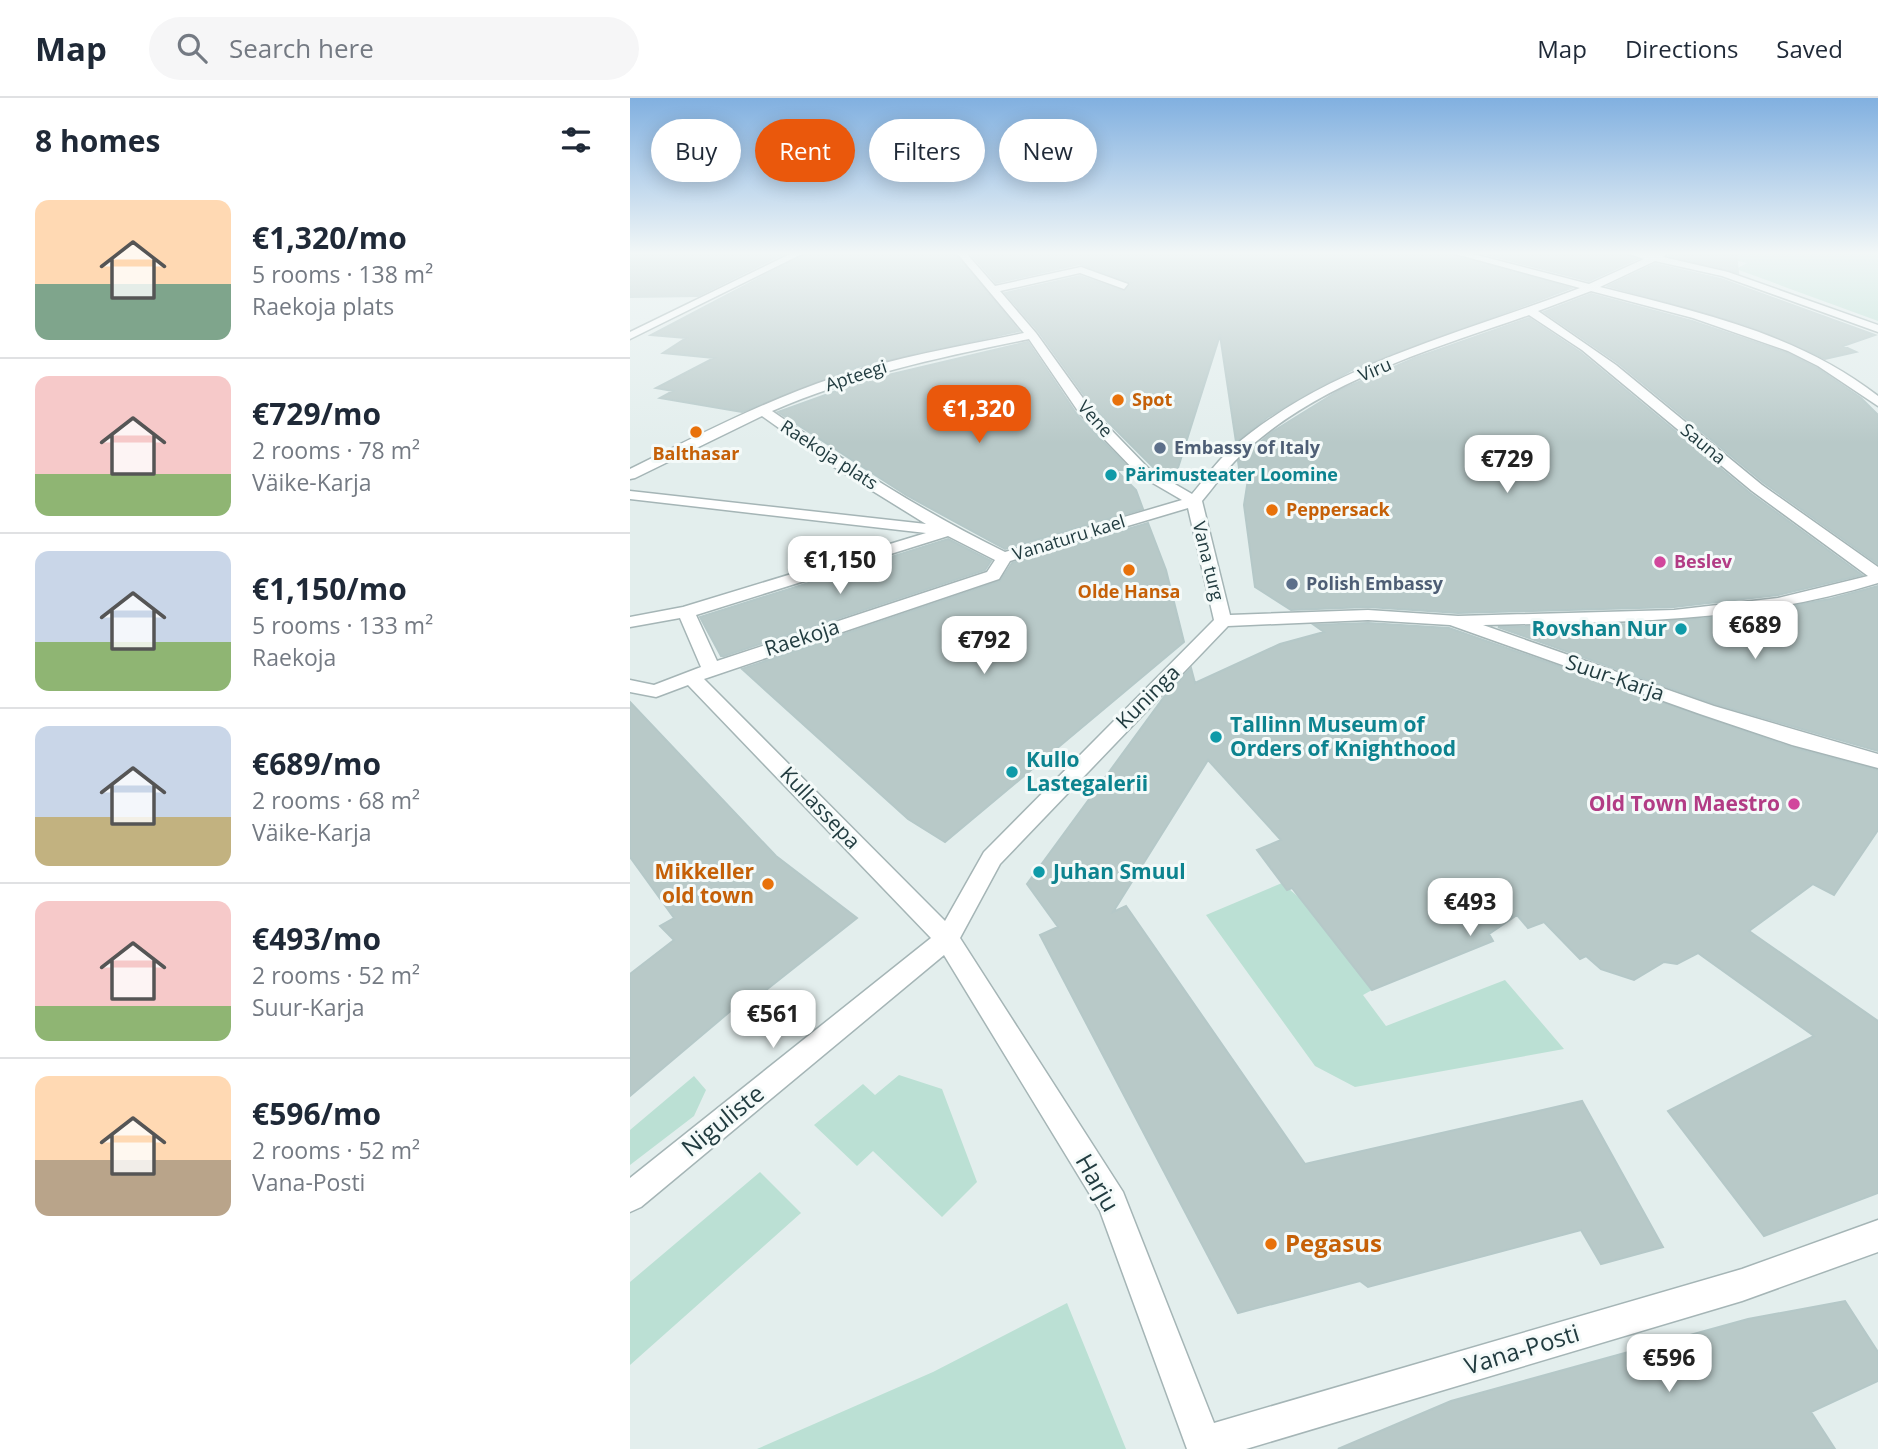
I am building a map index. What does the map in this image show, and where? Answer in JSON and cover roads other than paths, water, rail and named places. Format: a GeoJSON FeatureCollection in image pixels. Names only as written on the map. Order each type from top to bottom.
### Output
{"type":"FeatureCollection","features":[{"type":"Feature","properties":{"kind":"street"},"geometry":{"type":"LineString","coordinates":[[630,336],[671,316]]}},
{"type":"Feature","properties":{"kind":"street","name":"Vene"},"geometry":{"type":"LineString","coordinates":[[1017,316],[1085,411],[1144,472],[1194,500]]}},
{"type":"Feature","properties":{"kind":"street","name":"Viru"},"geometry":{"type":"LineString","coordinates":[[1194,500],[1226,458],[1280,417],[1376,370],[1517,316]]}},
{"type":"Feature","properties":{"kind":"street","name":"Sauna"},"geometry":{"type":"LineString","coordinates":[[1538,316],[1636,387],[1741,476],[1878,577]]}},
{"type":"Feature","properties":{"kind":"street"},"geometry":{"type":"LineString","coordinates":[[1694,316],[1789,345],[1856,382],[1878,402]]}},
{"type":"Feature","properties":{"kind":"street"},"geometry":{"type":"LineString","coordinates":[[1842,316],[1878,329]]}},
{"type":"Feature","properties":{"kind":"street","name":"Apteegi"},"geometry":{"type":"LineString","coordinates":[[765,411],[872,370],[1032,335]]}},
{"type":"Feature","properties":{"kind":"street","name":"Raekoja plats"},"geometry":{"type":"LineString","coordinates":[[630,475],[765,411],[839,464],[949,531]]}},
{"type":"Feature","properties":{"kind":"street","name":"Raekoja plats"},"geometry":{"type":"LineString","coordinates":[[630,495],[949,531]]}},
{"type":"Feature","properties":{"kind":"street","name":"Vanaturu kael"},"geometry":{"type":"LineString","coordinates":[[949,531],[1004,558],[1194,500]]}},
{"type":"Feature","properties":{"kind":"street","name":"Vana turg"},"geometry":{"type":"LineString","coordinates":[[1194,500],[1223,621]]}},
{"type":"Feature","properties":{"kind":"street"},"geometry":{"type":"LineString","coordinates":[[630,622],[686,612],[949,531]]}},
{"type":"Feature","properties":{"kind":"street","name":"Raekoja"},"geometry":{"type":"LineString","coordinates":[[701,673],[993,575],[1004,558]]}},
{"type":"Feature","properties":{"kind":"street"},"geometry":{"type":"LineString","coordinates":[[1452,620],[1623,615],[1766,606],[1842,591],[1878,577]]}},
{"type":"Feature","properties":{"kind":"street"},"geometry":{"type":"LineString","coordinates":[[630,686],[656,691],[701,673],[686,612]]}},
{"type":"Feature","properties":{"kind":"street","name":"Suur-Karja"},"geometry":{"type":"LineString","coordinates":[[1223,621],[1368,615],[1452,620],[1720,715],[1878,761]]}},
{"type":"Feature","properties":{"kind":"street","name":"Kuninga"},"geometry":{"type":"LineString","coordinates":[[947,939],[992,858],[1223,621]]}},
{"type":"Feature","properties":{"kind":"street","name":"Kullassepa"},"geometry":{"type":"LineString","coordinates":[[701,673],[947,939]]}},
{"type":"Feature","properties":{"kind":"street","name":"Niguliste"},"geometry":{"type":"LineString","coordinates":[[630,1197],[947,939]]}},
{"type":"Feature","properties":{"kind":"street","name":"Harju"},"geometry":{"type":"LineString","coordinates":[[947,939],[1112,1203],[1204,1446]]}},
{"type":"Feature","properties":{"kind":"street","name":"Vana-Posti"},"geometry":{"type":"LineString","coordinates":[[1204,1446],[1742,1285],[1878,1236]]}},
{"type":"Feature","properties":{"kind":"place","name":"Spot"},"geometry":{"type":"Point","coordinates":[1118,400]}},
{"type":"Feature","properties":{"kind":"place","name":"Balthasar"},"geometry":{"type":"Point","coordinates":[696,432]}},
{"type":"Feature","properties":{"kind":"place","name":"Embassy of Italy"},"geometry":{"type":"Point","coordinates":[1160,448]}},
{"type":"Feature","properties":{"kind":"place","name":"Pärimusteater Loomine"},"geometry":{"type":"Point","coordinates":[1111,475]}},
{"type":"Feature","properties":{"kind":"place","name":"Peppersack"},"geometry":{"type":"Point","coordinates":[1272,510]}},
{"type":"Feature","properties":{"kind":"place","name":"Beslev"},"geometry":{"type":"Point","coordinates":[1660,562]}},
{"type":"Feature","properties":{"kind":"place","name":"Olde Hansa"},"geometry":{"type":"Point","coordinates":[1129,570]}},
{"type":"Feature","properties":{"kind":"place","name":"Polish Embassy"},"geometry":{"type":"Point","coordinates":[1292,584]}},
{"type":"Feature","properties":{"kind":"place","name":"Rovshan Nur"},"geometry":{"type":"Point","coordinates":[1681,629]}},
{"type":"Feature","properties":{"kind":"place","name":"Tallinn Museum of Orders of Knighthood"},"geometry":{"type":"Point","coordinates":[1216,737]}},
{"type":"Feature","properties":{"kind":"place","name":"Kullo Lastegalerii"},"geometry":{"type":"Point","coordinates":[1012,772]}},
{"type":"Feature","properties":{"kind":"place","name":"Old Town Maestro"},"geometry":{"type":"Point","coordinates":[1794,804]}},
{"type":"Feature","properties":{"kind":"place","name":"Juhan Smuul"},"geometry":{"type":"Point","coordinates":[1039,872]}},
{"type":"Feature","properties":{"kind":"place","name":"Mikkeller old town"},"geometry":{"type":"Point","coordinates":[768,884]}},
{"type":"Feature","properties":{"kind":"place","name":"Pegasus"},"geometry":{"type":"Point","coordinates":[1271,1244]}}]}
